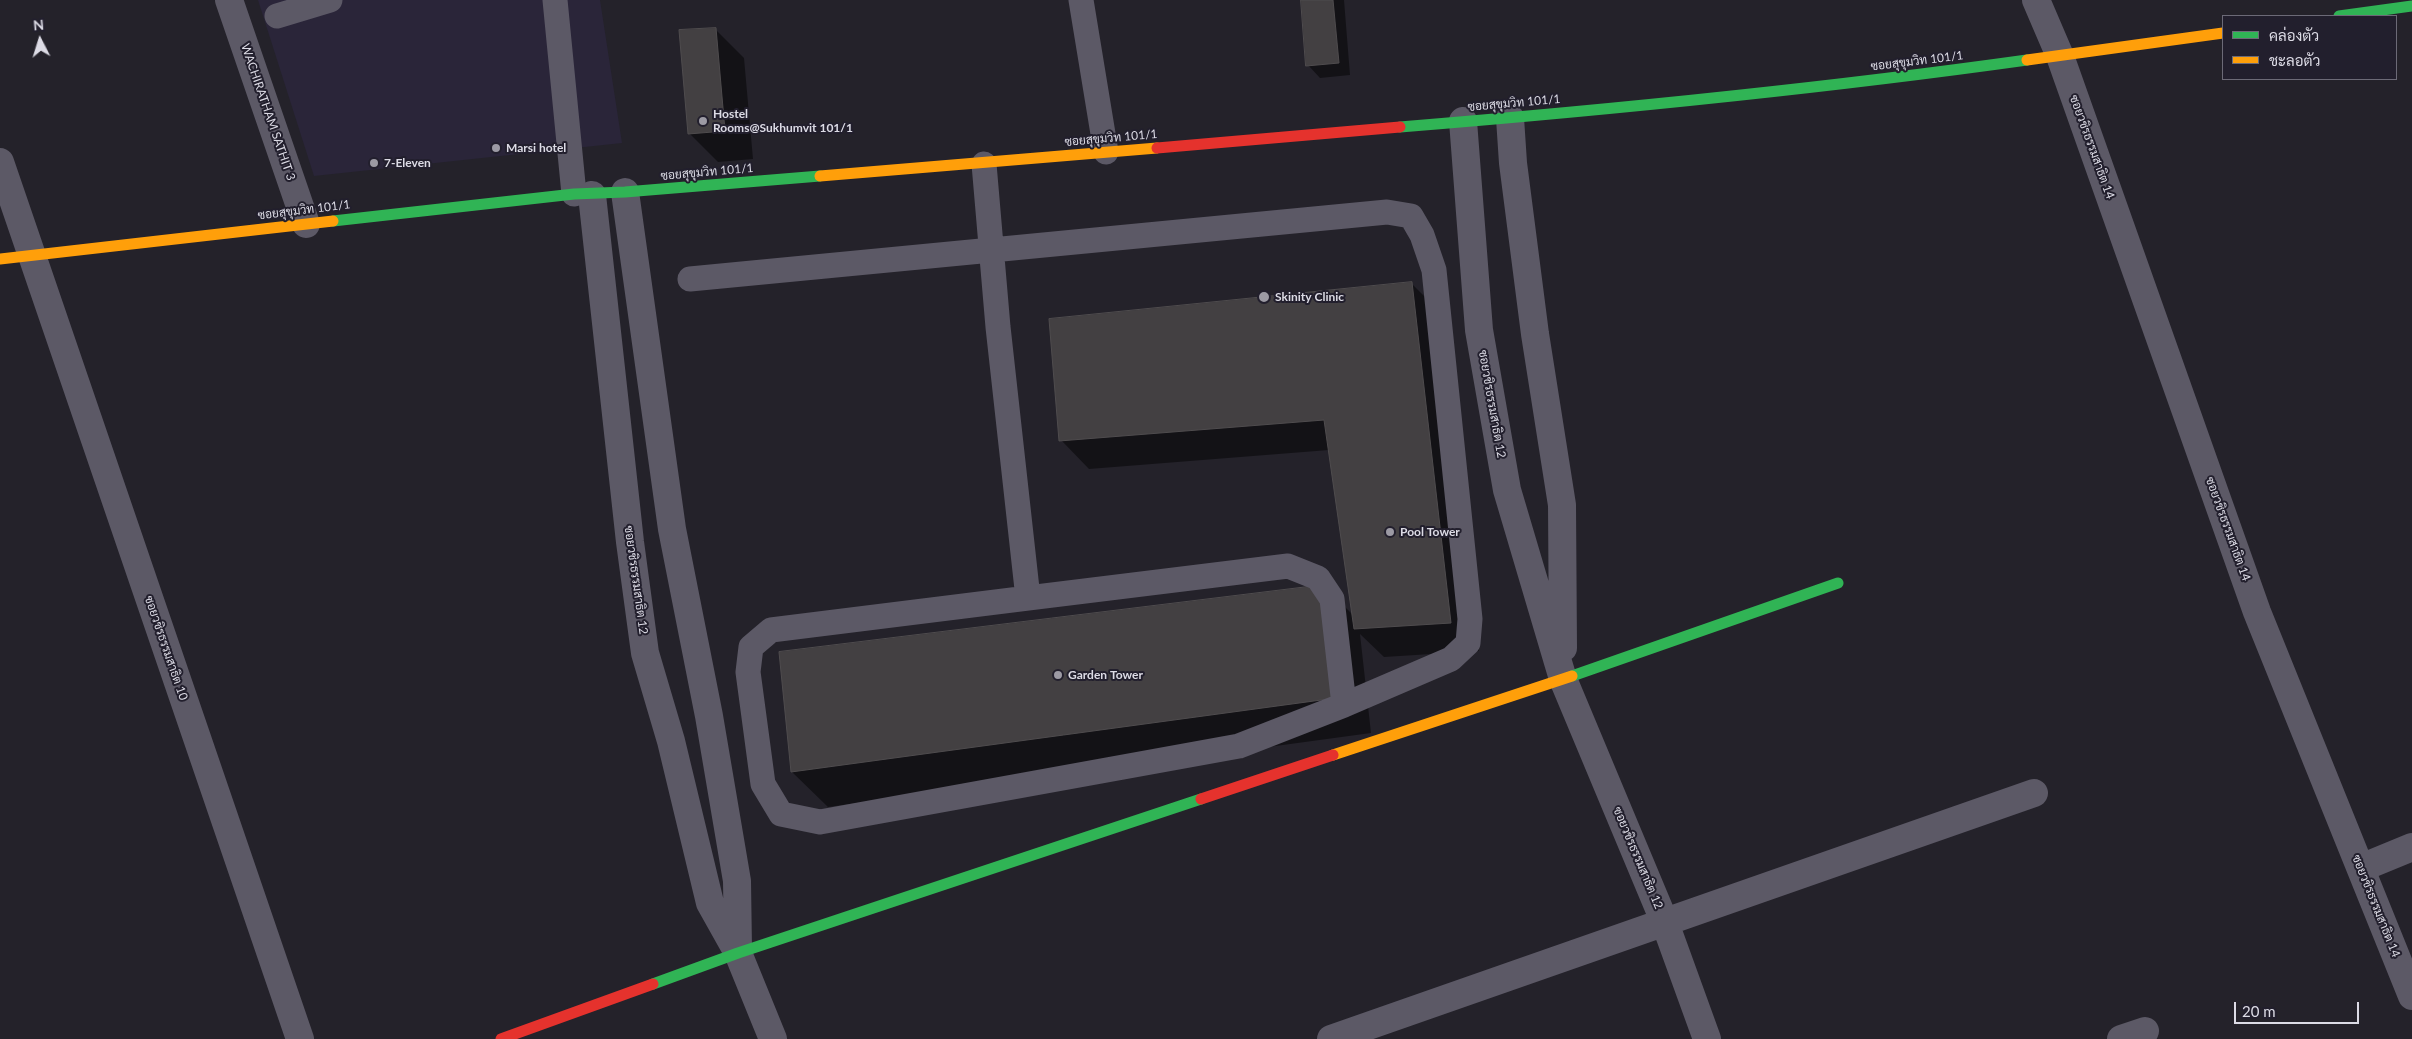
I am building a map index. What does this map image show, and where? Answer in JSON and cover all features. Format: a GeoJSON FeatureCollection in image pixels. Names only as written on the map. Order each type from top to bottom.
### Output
{"type":"FeatureCollection","features":[{"type":"Feature","properties":{"kind":"street","name":"WACHIRATHAM SATHIT 3"},"geometry":{"type":"LineString","coordinates":[[229,0],[306,224]]}},
{"type":"Feature","properties":{"kind":"street","name":"ซอยวชิรธรรมสาธิต 14"},"geometry":{"type":"LineString","coordinates":[[2036,0],[2060,56],[2257,612],[2412,996]]}},
{"type":"Feature","properties":{"kind":"street"},"geometry":{"type":"LineString","coordinates":[[2346,15],[2412,6]]}},
{"type":"Feature","properties":{"kind":"street","name":"ซอยสุขุมวิท 101/1"},"geometry":{"type":"LineString","coordinates":[[0,259],[32,257],[306,224],[583,194],[984,164],[1510,118],[1928,74],[2222,33]]}},
{"type":"Feature","properties":{"kind":"street","name":"ซอยวชิรธรรมสาธิต 12"},"geometry":{"type":"LineString","coordinates":[[1510,118],[1513,163],[1535,334],[1562,505],[1564,679]]}},
{"type":"Feature","properties":{"kind":"street","name":"ซอยวชิรธรรมสาธิต 12"},"geometry":{"type":"LineString","coordinates":[[1463,121],[1479,330],[1507,490],[1564,679],[1665,923],[1707,1039]]}},
{"type":"Feature","properties":{"kind":"street","name":"ซอยวชิรธรรมสาธิต 10"},"geometry":{"type":"LineString","coordinates":[[0,162],[300,1039]]}},
{"type":"Feature","properties":{"kind":"street","name":"ซอยวชิรธรรมสาธิต 12"},"geometry":{"type":"LineString","coordinates":[[625,192],[672,529],[709,716],[737,882],[738,953]]}},
{"type":"Feature","properties":{"kind":"street","name":"ซอยวชิรธรรมสาธิต 12"},"geometry":{"type":"LineString","coordinates":[[583,194],[646,653],[671,742],[710,902],[738,953],[773,1039]]}},
{"type":"Feature","properties":{"kind":"street"},"geometry":{"type":"LineString","coordinates":[[501,1039],[738,953],[1564,679],[1838,583]]}},
{"type":"Feature","properties":{"kind":"street"},"geometry":{"type":"LineString","coordinates":[[1331,1039],[2034,793]]}},
{"type":"Feature","properties":{"kind":"street"},"geometry":{"type":"LineString","coordinates":[[2360,868],[2412,847]]}},
{"type":"Feature","properties":{"kind":"lane"},"geometry":{"type":"LineString","coordinates":[[278,16],[330,0]]}},
{"type":"Feature","properties":{"kind":"lane"},"geometry":{"type":"LineString","coordinates":[[555,0],[583,194]]}},
{"type":"Feature","properties":{"kind":"lane"},"geometry":{"type":"LineString","coordinates":[[1081,0],[1106,152]]}},
{"type":"Feature","properties":{"kind":"lane"},"geometry":{"type":"LineString","coordinates":[[984,164],[991,250],[1028,598]]}},
{"type":"Feature","properties":{"kind":"lane"},"geometry":{"type":"LineString","coordinates":[[690,279],[1387,212],[1411,216],[1422,236],[1434,270],[1470,619],[1468,643],[1451,659],[1344,705],[1239,746],[820,822],[781,814],[763,784],[748,672],[751,647],[771,630],[1288,566],[1318,578],[1332,599],[1344,705]]}},
{"type":"Feature","properties":{"kind":"shaded area","name":"Marsi hotel"},"geometry":{"type":"Polygon","coordinates":[[[258,0],[600,0],[622,143],[314,176],[258,0]]]}},
{"type":"Feature","properties":{"kind":"building"},"geometry":{"type":"Polygon","coordinates":[[[1301,0],[1333,0],[1339,63],[1306,66],[1301,0]]]}},
{"type":"Feature","properties":{"kind":"building","name":"Hostel Rooms@Sukhumvit 101/1"},"geometry":{"type":"Polygon","coordinates":[[[716,28],[725,131],[688,134],[679,30],[716,28]]]}},
{"type":"Feature","properties":{"kind":"building","name":"Pool Tower"},"geometry":{"type":"Polygon","coordinates":[[[1412,282],[1451,623],[1354,629],[1324,420],[1059,441],[1049,319],[1412,282]]]}},
{"type":"Feature","properties":{"kind":"building","name":"Garden Tower"},"geometry":{"type":"Polygon","coordinates":[[[1324,585],[1336,698],[791,772],[779,652],[1324,585]]]}},
{"type":"Feature","properties":{"kind":"traffic: fast"},"geometry":{"type":"LineString","coordinates":[[2346,15],[2412,6]]}},
{"type":"Feature","properties":{"kind":"traffic: fast"},"geometry":{"type":"LineString","coordinates":[[1400,127],[1714,98],[2027,60]]}},
{"type":"Feature","properties":{"kind":"traffic: fast"},"geometry":{"type":"LineString","coordinates":[[333,221],[574,194],[625,192],[820,176]]}},
{"type":"Feature","properties":{"kind":"traffic: fast"},"geometry":{"type":"LineString","coordinates":[[1572,676],[1838,583]]}},
{"type":"Feature","properties":{"kind":"traffic: fast"},"geometry":{"type":"LineString","coordinates":[[653,984],[738,953],[1201,799]]}},
{"type":"Feature","properties":{"kind":"traffic: slow"},"geometry":{"type":"LineString","coordinates":[[2027,60],[2222,33]]}},
{"type":"Feature","properties":{"kind":"traffic: slow"},"geometry":{"type":"LineString","coordinates":[[820,176],[1157,148]]}},
{"type":"Feature","properties":{"kind":"traffic: slow"},"geometry":{"type":"LineString","coordinates":[[0,259],[333,221]]}},
{"type":"Feature","properties":{"kind":"traffic: slow"},"geometry":{"type":"LineString","coordinates":[[1333,755],[1572,676]]}},
{"type":"Feature","properties":{"kind":"traffic: jam"},"geometry":{"type":"LineString","coordinates":[[1157,148],[1400,127]]}},
{"type":"Feature","properties":{"kind":"traffic: jam"},"geometry":{"type":"LineString","coordinates":[[1201,799],[1333,755]]}},
{"type":"Feature","properties":{"kind":"traffic: jam"},"geometry":{"type":"LineString","coordinates":[[501,1039],[653,984]]}},
{"type":"Feature","properties":{"kind":"place","name":"Hostel Rooms@Sukhumvit 101/1"},"geometry":{"type":"Point","coordinates":[703,121]}},
{"type":"Feature","properties":{"kind":"place","name":"Marsi hotel"},"geometry":{"type":"Point","coordinates":[496,148]}},
{"type":"Feature","properties":{"kind":"place","name":"7-Eleven"},"geometry":{"type":"Point","coordinates":[374,163]}},
{"type":"Feature","properties":{"kind":"place","name":"Skinity Clinic"},"geometry":{"type":"Point","coordinates":[1264,297]}},
{"type":"Feature","properties":{"kind":"place","name":"Pool Tower"},"geometry":{"type":"Point","coordinates":[1390,532]}},
{"type":"Feature","properties":{"kind":"place","name":"Garden Tower"},"geometry":{"type":"Point","coordinates":[1058,675]}}]}
